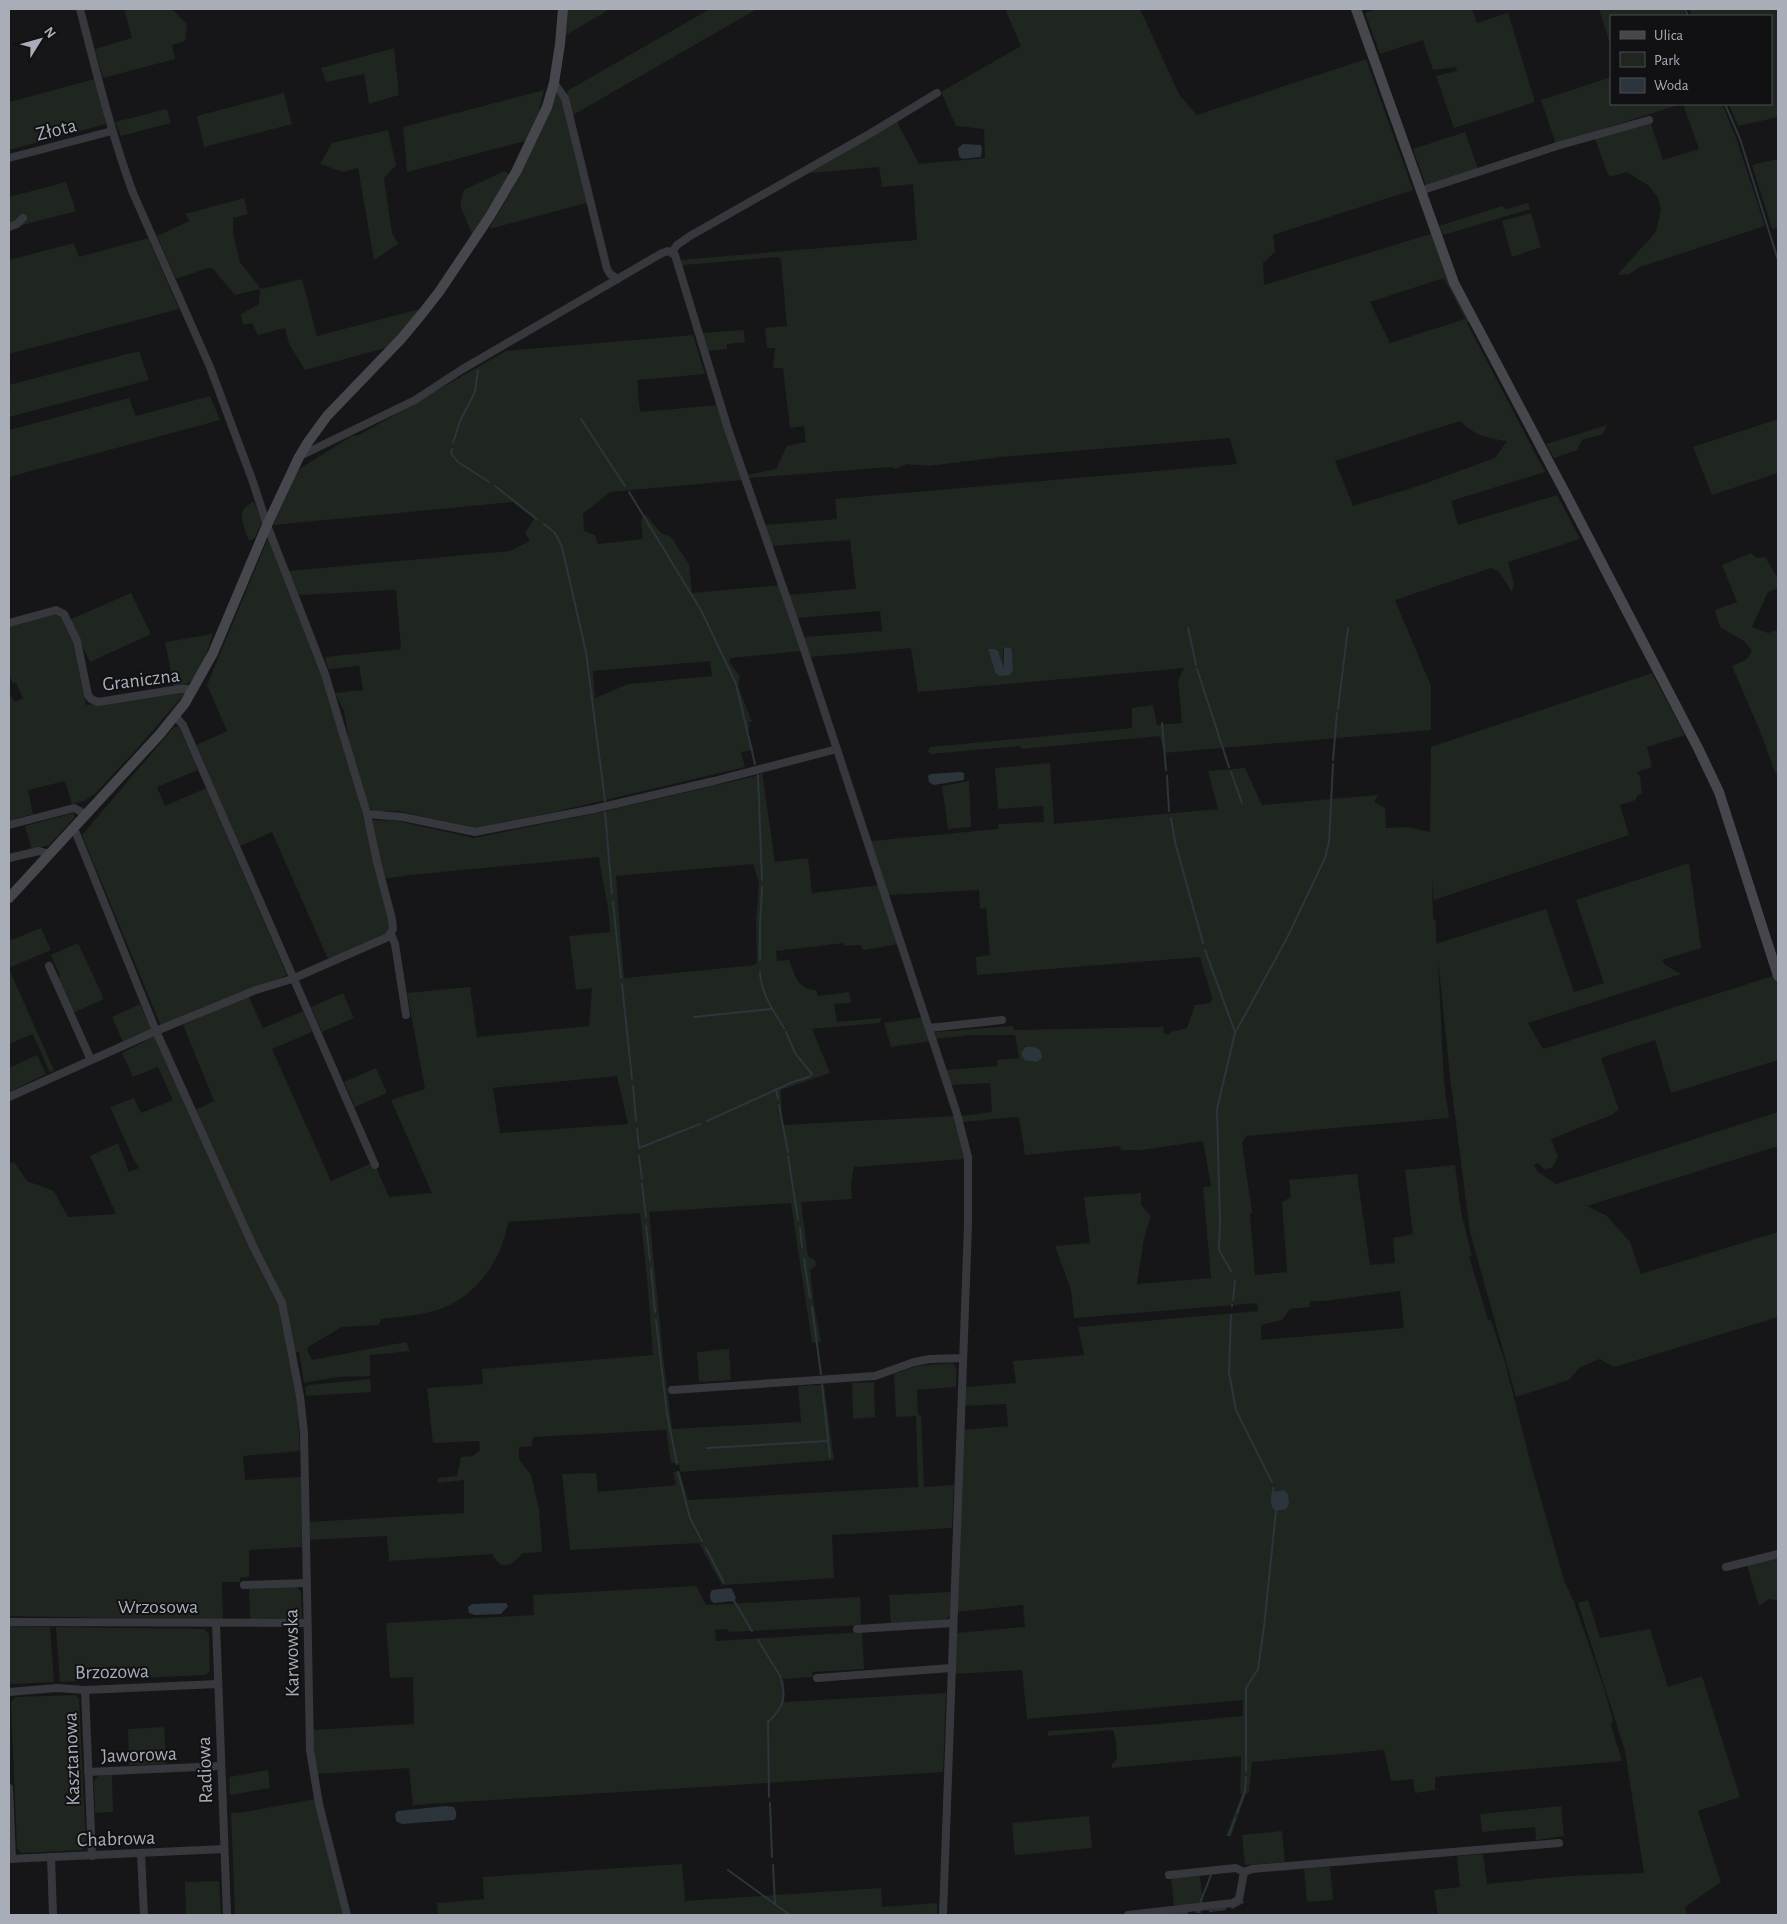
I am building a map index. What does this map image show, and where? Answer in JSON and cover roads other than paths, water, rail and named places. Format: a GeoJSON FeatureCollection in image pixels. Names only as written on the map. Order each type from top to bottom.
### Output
{"type":"FeatureCollection","features":[{"type":"Feature","properties":{"kind":"street"},"geometry":{"type":"LineString","coordinates":[[9,1097],[156,1031],[378,942],[391,934],[393,929],[367,814],[325,674],[267,525],[210,367],[133,193],[112,131],[80,9]]}},
{"type":"Feature","properties":{"kind":"street"},"geometry":{"type":"LineString","coordinates":[[9,898],[175,716],[194,689],[213,653],[298,457],[327,416],[401,339],[444,284],[490,216],[516,172],[547,106],[554,83],[563,9]]}},
{"type":"Feature","properties":{"kind":"street"},"geometry":{"type":"LineString","coordinates":[[1356,9],[1454,283],[1587,533],[1719,792],[1778,976]]}},
{"type":"Feature","properties":{"kind":"street"},"geometry":{"type":"LineString","coordinates":[[554,83],[560,88],[565,98],[607,269],[610,274],[618,279]]}},
{"type":"Feature","properties":{"kind":"street"},"geometry":{"type":"LineString","coordinates":[[672,252],[677,244],[690,236],[871,134],[937,93]]}},
{"type":"Feature","properties":{"kind":"street"},"geometry":{"type":"LineString","coordinates":[[1420,191],[1557,146],[1648,120]]}},
{"type":"Feature","properties":{"kind":"street","name":"Złota"},"geometry":{"type":"LineString","coordinates":[[9,158],[112,131]]}},
{"type":"Feature","properties":{"kind":"street"},"geometry":{"type":"LineString","coordinates":[[9,227],[17,224],[23,218]]}},
{"type":"Feature","properties":{"kind":"street"},"geometry":{"type":"LineString","coordinates":[[298,457],[415,400],[461,370],[662,253],[672,252]]}},
{"type":"Feature","properties":{"kind":"street"},"geometry":{"type":"LineString","coordinates":[[672,252],[677,259],[728,429],[837,749],[929,1028],[957,1114],[968,1157],[969,1189],[943,1915]]}},
{"type":"Feature","properties":{"kind":"street","name":"Graniczna"},"geometry":{"type":"LineString","coordinates":[[9,623],[56,610],[64,614],[76,641],[88,695],[94,701],[98,702],[179,689],[194,689]]}},
{"type":"Feature","properties":{"kind":"street"},"geometry":{"type":"LineString","coordinates":[[175,716],[179,719],[189,739],[375,1165]]}},
{"type":"Feature","properties":{"kind":"street"},"geometry":{"type":"LineString","coordinates":[[367,814],[404,817],[475,832],[612,804],[837,749]]}},
{"type":"Feature","properties":{"kind":"street"},"geometry":{"type":"LineString","coordinates":[[9,825],[74,808],[80,810],[84,816]]}},
{"type":"Feature","properties":{"kind":"street","name":"Karwowska"},"geometry":{"type":"LineString","coordinates":[[72,829],[76,833],[156,1031],[246,1231],[282,1303],[298,1386],[304,1433],[309,1733],[312,1766],[319,1804],[346,1915]]}},
{"type":"Feature","properties":{"kind":"street"},"geometry":{"type":"LineString","coordinates":[[9,858],[39,851],[49,854]]}},
{"type":"Feature","properties":{"kind":"street"},"geometry":{"type":"LineString","coordinates":[[391,934],[395,944],[406,1015]]}},
{"type":"Feature","properties":{"kind":"street"},"geometry":{"type":"LineString","coordinates":[[49,966],[91,1060]]}},
{"type":"Feature","properties":{"kind":"street"},"geometry":{"type":"LineString","coordinates":[[929,1028],[1002,1020]]}},
{"type":"Feature","properties":{"kind":"street"},"geometry":{"type":"LineString","coordinates":[[672,1390],[875,1376],[914,1362],[930,1359],[963,1358]]}},
{"type":"Feature","properties":{"kind":"street"},"geometry":{"type":"LineString","coordinates":[[1726,1567],[1778,1554]]}},
{"type":"Feature","properties":{"kind":"street"},"geometry":{"type":"LineString","coordinates":[[244,1585],[306,1583]]}},
{"type":"Feature","properties":{"kind":"street","name":"Wrzosowa"},"geometry":{"type":"LineString","coordinates":[[9,1622],[307,1623]]}},
{"type":"Feature","properties":{"kind":"street","name":"Radiowa"},"geometry":{"type":"LineString","coordinates":[[216,1623],[227,1915]]}},
{"type":"Feature","properties":{"kind":"street"},"geometry":{"type":"LineString","coordinates":[[858,1629],[953,1623]]}},
{"type":"Feature","properties":{"kind":"street"},"geometry":{"type":"LineString","coordinates":[[817,1678],[952,1668]]}},
{"type":"Feature","properties":{"kind":"street","name":"Brzozowa"},"geometry":{"type":"LineString","coordinates":[[9,1692],[57,1688],[85,1690],[217,1684]]}},
{"type":"Feature","properties":{"kind":"street","name":"Kasztanowa"},"geometry":{"type":"LineString","coordinates":[[85,1690],[92,1856]]}},
{"type":"Feature","properties":{"kind":"street","name":"Jaworowa"},"geometry":{"type":"LineString","coordinates":[[88,1772],[221,1766]]}},
{"type":"Feature","properties":{"kind":"street"},"geometry":{"type":"LineString","coordinates":[[9,1788],[10,1859]]}},
{"type":"Feature","properties":{"kind":"street"},"geometry":{"type":"LineString","coordinates":[[1170,1875],[1236,1868],[1244,1872],[1252,1869],[1559,1843]]}},
{"type":"Feature","properties":{"kind":"street","name":"Chabrowa"},"geometry":{"type":"LineString","coordinates":[[10,1859],[224,1849]]}},
{"type":"Feature","properties":{"kind":"street"},"geometry":{"type":"LineString","coordinates":[[141,1854],[144,1915]]}},
{"type":"Feature","properties":{"kind":"street"},"geometry":{"type":"LineString","coordinates":[[51,1857],[53,1915]]}},
{"type":"Feature","properties":{"kind":"street"},"geometry":{"type":"LineString","coordinates":[[1128,1915],[1205,1911],[1237,1902],[1241,1892],[1244,1872]]}},
{"type":"Feature","properties":{"kind":"water"},"geometry":{"type":"Polygon","coordinates":[[[963,144],[981,145],[981,157],[962,159],[959,156],[958,148],[963,144]]]}},
{"type":"Feature","properties":{"kind":"water"},"geometry":{"type":"Polygon","coordinates":[[[1004,647],[1012,650],[1013,670],[1010,675],[999,676],[995,672],[988,649],[998,651],[1004,668],[1004,647]]]}},
{"type":"Feature","properties":{"kind":"water"},"geometry":{"type":"Polygon","coordinates":[[[964,773],[964,780],[934,785],[929,782],[928,776],[931,774],[964,773]]]}},
{"type":"Feature","properties":{"kind":"water"},"geometry":{"type":"Polygon","coordinates":[[[1026,1047],[1039,1050],[1042,1058],[1037,1062],[1024,1060],[1021,1053],[1026,1047]]]}},
{"type":"Feature","properties":{"kind":"water"},"geometry":{"type":"Polygon","coordinates":[[[1284,1490],[1288,1494],[1289,1504],[1286,1509],[1276,1511],[1271,1503],[1272,1492],[1284,1490]]]}},
{"type":"Feature","properties":{"kind":"water"},"geometry":{"type":"Polygon","coordinates":[[[732,1589],[736,1598],[734,1601],[714,1603],[710,1599],[712,1590],[732,1589]]]}},
{"type":"Feature","properties":{"kind":"water"},"geometry":{"type":"Polygon","coordinates":[[[506,1603],[508,1606],[501,1614],[475,1615],[469,1613],[468,1607],[472,1604],[506,1603]]]}},
{"type":"Feature","properties":{"kind":"water"},"geometry":{"type":"Polygon","coordinates":[[[446,1806],[454,1807],[456,1816],[454,1820],[402,1824],[396,1821],[395,1814],[398,1811],[446,1806]]]}},
{"type":"Feature","properties":{"kind":"waterway"},"geometry":{"type":"LineString","coordinates":[[1685,9],[1688,15]]}},
{"type":"Feature","properties":{"kind":"waterway"},"geometry":{"type":"LineString","coordinates":[[1725,105],[1740,139],[1778,260]]}},
{"type":"Feature","properties":{"kind":"waterway"},"geometry":{"type":"LineString","coordinates":[[453,443],[460,421],[475,392],[478,370]]}},
{"type":"Feature","properties":{"kind":"waterway"},"geometry":{"type":"LineString","coordinates":[[581,419],[625,486]]}},
{"type":"Feature","properties":{"kind":"waterway"},"geometry":{"type":"LineString","coordinates":[[452,449],[451,453],[458,462],[489,482]]}},
{"type":"Feature","properties":{"kind":"waterway"},"geometry":{"type":"LineString","coordinates":[[495,486],[537,519]]}},
{"type":"Feature","properties":{"kind":"waterway"},"geometry":{"type":"LineString","coordinates":[[629,492],[702,612],[736,684],[755,764]]}},
{"type":"Feature","properties":{"kind":"waterway"},"geometry":{"type":"LineString","coordinates":[[544,524],[555,533],[562,547],[586,652],[605,801]]}},
{"type":"Feature","properties":{"kind":"waterway"},"geometry":{"type":"LineString","coordinates":[[1188,628],[1196,665]]}},
{"type":"Feature","properties":{"kind":"waterway"},"geometry":{"type":"LineString","coordinates":[[1338,709],[1348,628]]}},
{"type":"Feature","properties":{"kind":"waterway"},"geometry":{"type":"LineString","coordinates":[[1197,669],[1229,767]]}},
{"type":"Feature","properties":{"kind":"waterway"},"geometry":{"type":"LineString","coordinates":[[1333,760],[1337,713]]}},
{"type":"Feature","properties":{"kind":"waterway"},"geometry":{"type":"LineString","coordinates":[[1162,723],[1166,770]]}},
{"type":"Feature","properties":{"kind":"waterway"},"geometry":{"type":"LineString","coordinates":[[1231,1271],[1219,1250],[1217,1109],[1235,1033],[1287,938],[1325,858],[1329,842],[1333,764]]}},
{"type":"Feature","properties":{"kind":"waterway"},"geometry":{"type":"LineString","coordinates":[[1231,772],[1242,803]]}},
{"type":"Feature","properties":{"kind":"waterway"},"geometry":{"type":"LineString","coordinates":[[758,775],[762,880]]}},
{"type":"Feature","properties":{"kind":"waterway"},"geometry":{"type":"LineString","coordinates":[[1167,776],[1169,811]]}},
{"type":"Feature","properties":{"kind":"waterway"},"geometry":{"type":"LineString","coordinates":[[605,812],[612,894]]}},
{"type":"Feature","properties":{"kind":"waterway"},"geometry":{"type":"LineString","coordinates":[[1171,818],[1175,842],[1203,943]]}},
{"type":"Feature","properties":{"kind":"waterway"},"geometry":{"type":"LineString","coordinates":[[760,960],[762,887]]}},
{"type":"Feature","properties":{"kind":"waterway"},"geometry":{"type":"LineString","coordinates":[[613,902],[621,978]]}},
{"type":"Feature","properties":{"kind":"waterway"},"geometry":{"type":"LineString","coordinates":[[1205,950],[1235,1032]]}},
{"type":"Feature","properties":{"kind":"waterway"},"geometry":{"type":"LineString","coordinates":[[760,972],[765,995],[784,1028]]}},
{"type":"Feature","properties":{"kind":"waterway"},"geometry":{"type":"LineString","coordinates":[[622,984],[632,1079]]}},
{"type":"Feature","properties":{"kind":"waterway"},"geometry":{"type":"LineString","coordinates":[[694,1017],[772,1009]]}},
{"type":"Feature","properties":{"kind":"waterway"},"geometry":{"type":"LineString","coordinates":[[707,1121],[793,1082],[809,1077],[812,1074],[795,1053],[786,1032]]}},
{"type":"Feature","properties":{"kind":"waterway"},"geometry":{"type":"LineString","coordinates":[[633,1086],[636,1121]]}},
{"type":"Feature","properties":{"kind":"waterway"},"geometry":{"type":"LineString","coordinates":[[776,1089],[778,1099]]}},
{"type":"Feature","properties":{"kind":"waterway"},"geometry":{"type":"LineString","coordinates":[[779,1105],[788,1152]]}},
{"type":"Feature","properties":{"kind":"waterway"},"geometry":{"type":"LineString","coordinates":[[637,1129],[639,1148],[700,1124]]}},
{"type":"Feature","properties":{"kind":"waterway"},"geometry":{"type":"LineString","coordinates":[[639,1156],[642,1179]]}},
{"type":"Feature","properties":{"kind":"waterway"},"geometry":{"type":"LineString","coordinates":[[788,1156],[798,1220]]}},
{"type":"Feature","properties":{"kind":"waterway"},"geometry":{"type":"LineString","coordinates":[[642,1184],[646,1217]]}},
{"type":"Feature","properties":{"kind":"waterway"},"geometry":{"type":"LineString","coordinates":[[646,1226],[650,1260]]}},
{"type":"Feature","properties":{"kind":"waterway"},"geometry":{"type":"LineString","coordinates":[[800,1228],[802,1247]]}},
{"type":"Feature","properties":{"kind":"waterway"},"geometry":{"type":"LineString","coordinates":[[804,1259],[810,1298]]}},
{"type":"Feature","properties":{"kind":"waterway"},"geometry":{"type":"LineString","coordinates":[[651,1268],[655,1312]]}},
{"type":"Feature","properties":{"kind":"waterway"},"geometry":{"type":"LineString","coordinates":[[1233,1300],[1235,1281]]}},
{"type":"Feature","properties":{"kind":"waterway"},"geometry":{"type":"LineString","coordinates":[[812,1307],[821,1374]]}},
{"type":"Feature","properties":{"kind":"waterway"},"geometry":{"type":"LineString","coordinates":[[1231,1315],[1229,1373],[1236,1410],[1272,1482]]}},
{"type":"Feature","properties":{"kind":"waterway"},"geometry":{"type":"LineString","coordinates":[[656,1320],[667,1414],[677,1464]]}},
{"type":"Feature","properties":{"kind":"waterway"},"geometry":{"type":"LineString","coordinates":[[822,1384],[830,1457]]}},
{"type":"Feature","properties":{"kind":"waterway"},"geometry":{"type":"LineString","coordinates":[[707,1448],[828,1441]]}},
{"type":"Feature","properties":{"kind":"waterway"},"geometry":{"type":"LineString","coordinates":[[678,1472],[690,1518],[702,1541]]}},
{"type":"Feature","properties":{"kind":"waterway"},"geometry":{"type":"LineString","coordinates":[[1273,1488],[1274,1494]]}},
{"type":"Feature","properties":{"kind":"waterway"},"geometry":{"type":"LineString","coordinates":[[1246,1771],[1246,1688],[1258,1669],[1276,1511]]}},
{"type":"Feature","properties":{"kind":"waterway"},"geometry":{"type":"LineString","coordinates":[[706,1548],[724,1583]]}},
{"type":"Feature","properties":{"kind":"waterway"},"geometry":{"type":"LineString","coordinates":[[733,1599],[752,1631]]}},
{"type":"Feature","properties":{"kind":"waterway"},"geometry":{"type":"LineString","coordinates":[[758,1640],[780,1676],[783,1690],[781,1706],[768,1722],[769,1797]]}},
{"type":"Feature","properties":{"kind":"waterway"},"geometry":{"type":"LineString","coordinates":[[1237,1813],[1245,1791],[1246,1777]]}},
{"type":"Feature","properties":{"kind":"waterway"},"geometry":{"type":"LineString","coordinates":[[770,1803],[772,1857]]}},
{"type":"Feature","properties":{"kind":"waterway"},"geometry":{"type":"LineString","coordinates":[[1229,1835],[1235,1818]]}},
{"type":"Feature","properties":{"kind":"waterway"},"geometry":{"type":"LineString","coordinates":[[773,1865],[775,1904]]}},
{"type":"Feature","properties":{"kind":"waterway"},"geometry":{"type":"LineString","coordinates":[[728,1870],[790,1915]]}},
{"type":"Feature","properties":{"kind":"waterway"},"geometry":{"type":"LineString","coordinates":[[1200,1903],[1211,1875]]}},
{"type":"Feature","properties":{"kind":"waterway"},"geometry":{"type":"LineString","coordinates":[[1232,1908],[1243,1902]]}},
{"type":"Feature","properties":{"kind":"waterway"},"geometry":{"type":"LineString","coordinates":[[1210,1911],[1225,1909]]}},
{"type":"Feature","properties":{"kind":"waterway"},"geometry":{"type":"LineString","coordinates":[[1171,1915],[1187,1913]]}}]}
